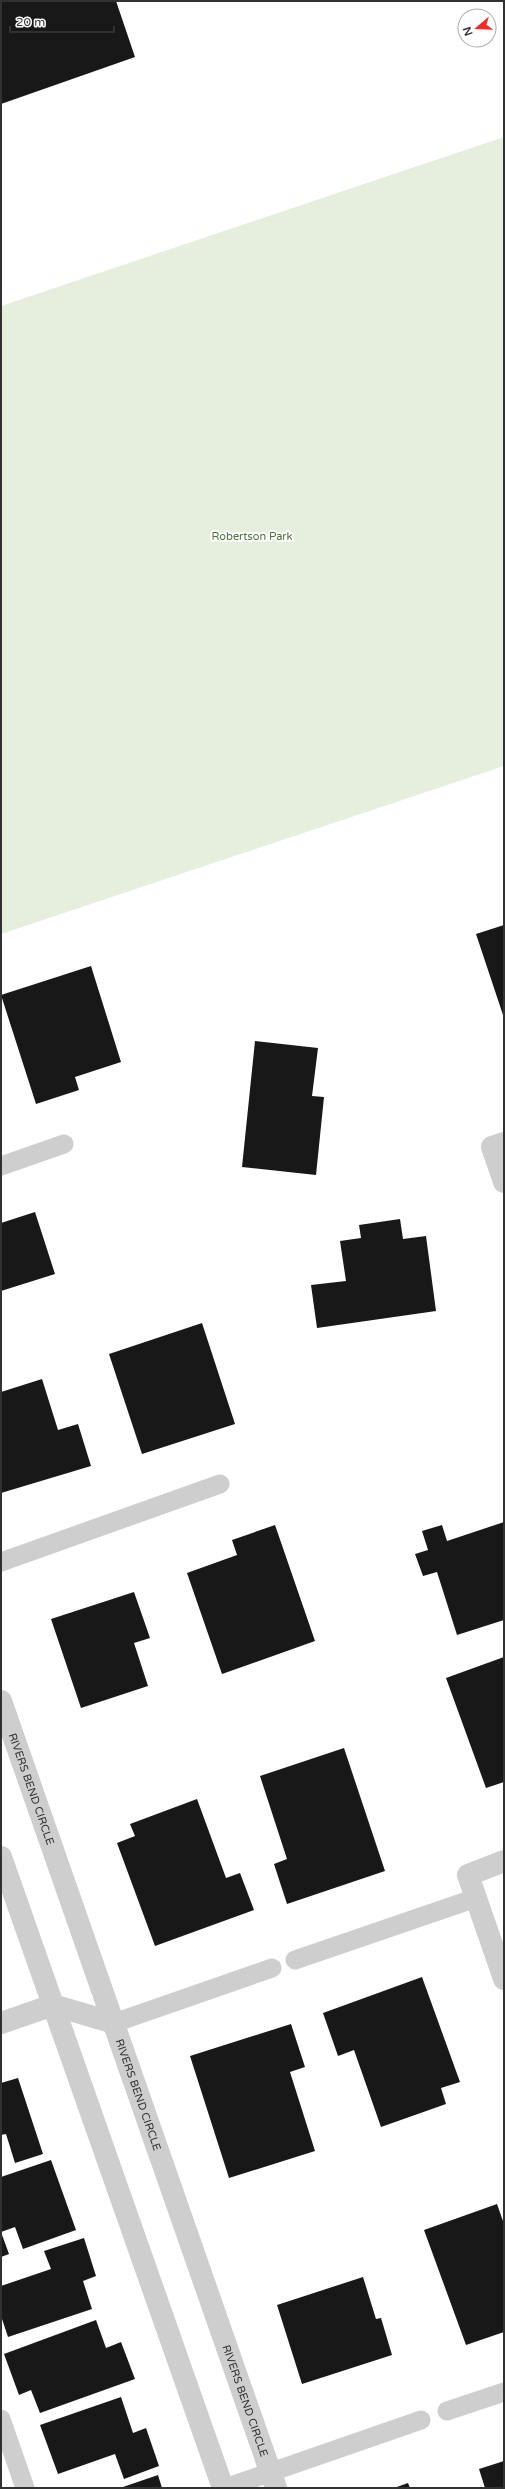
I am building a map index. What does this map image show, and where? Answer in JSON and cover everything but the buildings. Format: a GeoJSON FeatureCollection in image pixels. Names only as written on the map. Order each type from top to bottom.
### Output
{"type":"FeatureCollection","features":[{"type":"Feature","properties":{"kind":"street"},"geometry":{"type":"LineString","coordinates":[[504,1143],[492,1148],[504,1182]]}},
{"type":"Feature","properties":{"kind":"street","name":"RIVERS BEND CIRCLE"},"geometry":{"type":"LineString","coordinates":[[1,1701],[273,2480]]}},
{"type":"Feature","properties":{"kind":"street"},"geometry":{"type":"LineString","coordinates":[[1,1857],[224,2488]]}},
{"type":"Feature","properties":{"kind":"street"},"geometry":{"type":"LineString","coordinates":[[504,1861],[468,1875],[504,1979]]}},
{"type":"Feature","properties":{"kind":"street"},"geometry":{"type":"LineString","coordinates":[[1,2023],[53,2005],[114,2023]]}},
{"type":"Feature","properties":{"kind":"lane"},"geometry":{"type":"LineString","coordinates":[[1,1166],[64,1144]]}},
{"type":"Feature","properties":{"kind":"lane"},"geometry":{"type":"LineString","coordinates":[[1,1562],[220,1484]]}},
{"type":"Feature","properties":{"kind":"lane"},"geometry":{"type":"LineString","coordinates":[[295,1960],[476,1898]]}},
{"type":"Feature","properties":{"kind":"lane"},"geometry":{"type":"LineString","coordinates":[[114,2023],[272,1968]]}},
{"type":"Feature","properties":{"kind":"lane"},"geometry":{"type":"LineString","coordinates":[[447,2411],[504,2392]]}},
{"type":"Feature","properties":{"kind":"lane"},"geometry":{"type":"LineString","coordinates":[[1,2420],[25,2488]]}},
{"type":"Feature","properties":{"kind":"lane"},"geometry":{"type":"LineString","coordinates":[[224,2488],[273,2480],[422,2420]]}},
{"type":"Feature","properties":{"kind":"green space","name":"Robertson Park"},"geometry":{"type":"Polygon","coordinates":[[[504,137],[504,766],[1,934],[1,306],[504,137]]]}}]}
